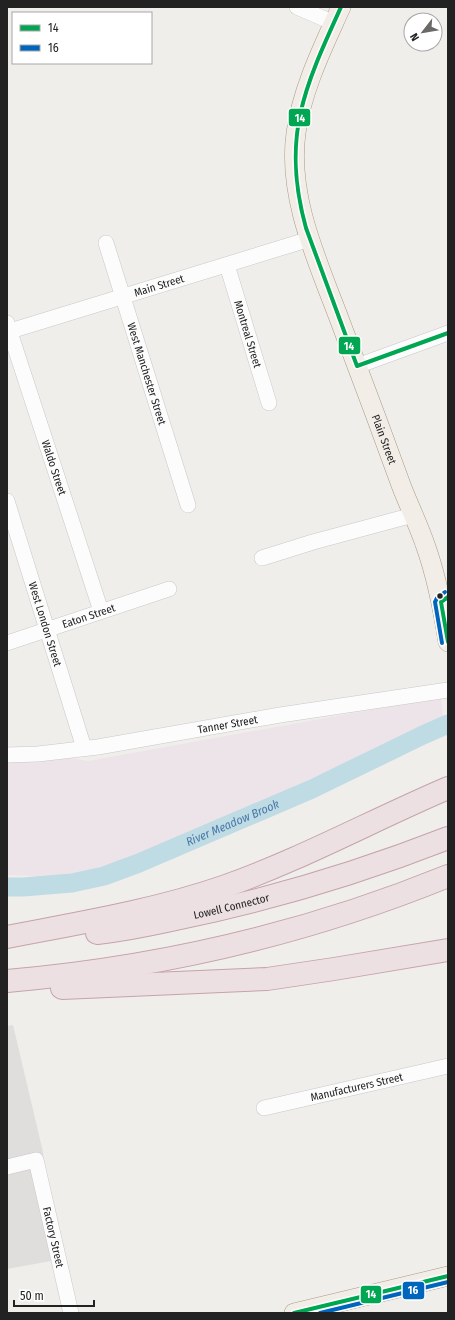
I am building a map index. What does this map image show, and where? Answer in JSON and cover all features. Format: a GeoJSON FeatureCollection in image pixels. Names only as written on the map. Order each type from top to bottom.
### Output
{"type":"FeatureCollection","features":[{"type":"Feature","properties":{"kind":"highway"},"geometry":{"type":"LineString","coordinates":[[7,937],[145,909],[211,891],[269,869],[448,788]]}},
{"type":"Feature","properties":{"kind":"highway","name":"Lowell Connector"},"geometry":{"type":"LineString","coordinates":[[7,944],[118,930],[223,909],[325,882],[400,857],[448,838]]}},
{"type":"Feature","properties":{"kind":"highway"},"geometry":{"type":"LineString","coordinates":[[7,981],[81,973],[133,965],[240,943],[321,921],[373,904],[448,876]]}},
{"type":"Feature","properties":{"kind":"highway"},"geometry":{"type":"LineString","coordinates":[[7,991],[267,979],[448,950]]}},
{"type":"Feature","properties":{"kind":"main road","name":"Plain Street"},"geometry":{"type":"LineString","coordinates":[[338,15],[305,95],[296,134],[295,170],[300,207],[310,239],[357,366],[426,547],[441,602],[448,642]]}},
{"type":"Feature","properties":{"kind":"main road"},"geometry":{"type":"LineString","coordinates":[[294,1313],[448,1276]]}},
{"type":"Feature","properties":{"kind":"street"},"geometry":{"type":"LineString","coordinates":[[297,7],[338,15]]}},
{"type":"Feature","properties":{"kind":"street","name":"Main Street"},"geometry":{"type":"LineString","coordinates":[[8,328],[123,296],[310,239]]}},
{"type":"Feature","properties":{"kind":"street","name":"West Manchester Street"},"geometry":{"type":"LineString","coordinates":[[106,243],[188,505]]}},
{"type":"Feature","properties":{"kind":"street","name":"Montreal Street"},"geometry":{"type":"LineString","coordinates":[[227,265],[269,403]]}},
{"type":"Feature","properties":{"kind":"street","name":"Waldo Street"},"geometry":{"type":"LineString","coordinates":[[8,328],[101,611]]}},
{"type":"Feature","properties":{"kind":"street"},"geometry":{"type":"LineString","coordinates":[[357,366],[448,333]]}},
{"type":"Feature","properties":{"kind":"street","name":"West London Street"},"geometry":{"type":"LineString","coordinates":[[7,501],[84,748]]}},
{"type":"Feature","properties":{"kind":"street"},"geometry":{"type":"LineString","coordinates":[[262,558],[313,542],[413,515]]}},
{"type":"Feature","properties":{"kind":"street","name":"Eaton Street"},"geometry":{"type":"LineString","coordinates":[[7,643],[169,588]]}},
{"type":"Feature","properties":{"kind":"street","name":"Tanner Street"},"geometry":{"type":"LineString","coordinates":[[7,755],[38,754],[147,739],[280,715],[448,690]]}},
{"type":"Feature","properties":{"kind":"street","name":"Manufacturers Street"},"geometry":{"type":"LineString","coordinates":[[264,1108],[448,1066]]}},
{"type":"Feature","properties":{"kind":"street","name":"Factory Street"},"geometry":{"type":"LineString","coordinates":[[7,1167],[36,1160],[71,1313]]}},
{"type":"Feature","properties":{"kind":"shaded area"},"geometry":{"type":"Polygon","coordinates":[[[441,697],[443,718],[136,857],[65,877],[7,875],[7,748],[88,761],[441,697]]]}},
{"type":"Feature","properties":{"kind":"shaded area"},"geometry":{"type":"Polygon","coordinates":[[[13,1025],[43,1152],[51,1261],[7,1269],[7,1026],[13,1025]]]}},
{"type":"Feature","properties":{"kind":"waterway","name":"River Meadow Brook"},"geometry":{"type":"LineString","coordinates":[[7,887],[72,883],[104,876],[139,863],[312,789],[448,724]]}},
{"type":"Feature","properties":{"kind":"transit line","name":"14"},"geometry":{"type":"LineString","coordinates":[[341,7],[316,63],[300,114],[296,140],[296,167],[299,196],[306,228],[357,366],[448,333]]}},
{"type":"Feature","properties":{"kind":"transit line","name":"16"},"geometry":{"type":"LineString","coordinates":[[442,643],[435,602],[437,598],[445,592]]}},
{"type":"Feature","properties":{"kind":"transit line","name":"14"},"geometry":{"type":"LineString","coordinates":[[448,597],[441,602],[448,642]]}},
{"type":"Feature","properties":{"kind":"transit line","name":"14"},"geometry":{"type":"LineString","coordinates":[[294,1313],[448,1276]]}},
{"type":"Feature","properties":{"kind":"transit line","name":"16"},"geometry":{"type":"LineString","coordinates":[[320,1313],[448,1282]]}}]}
